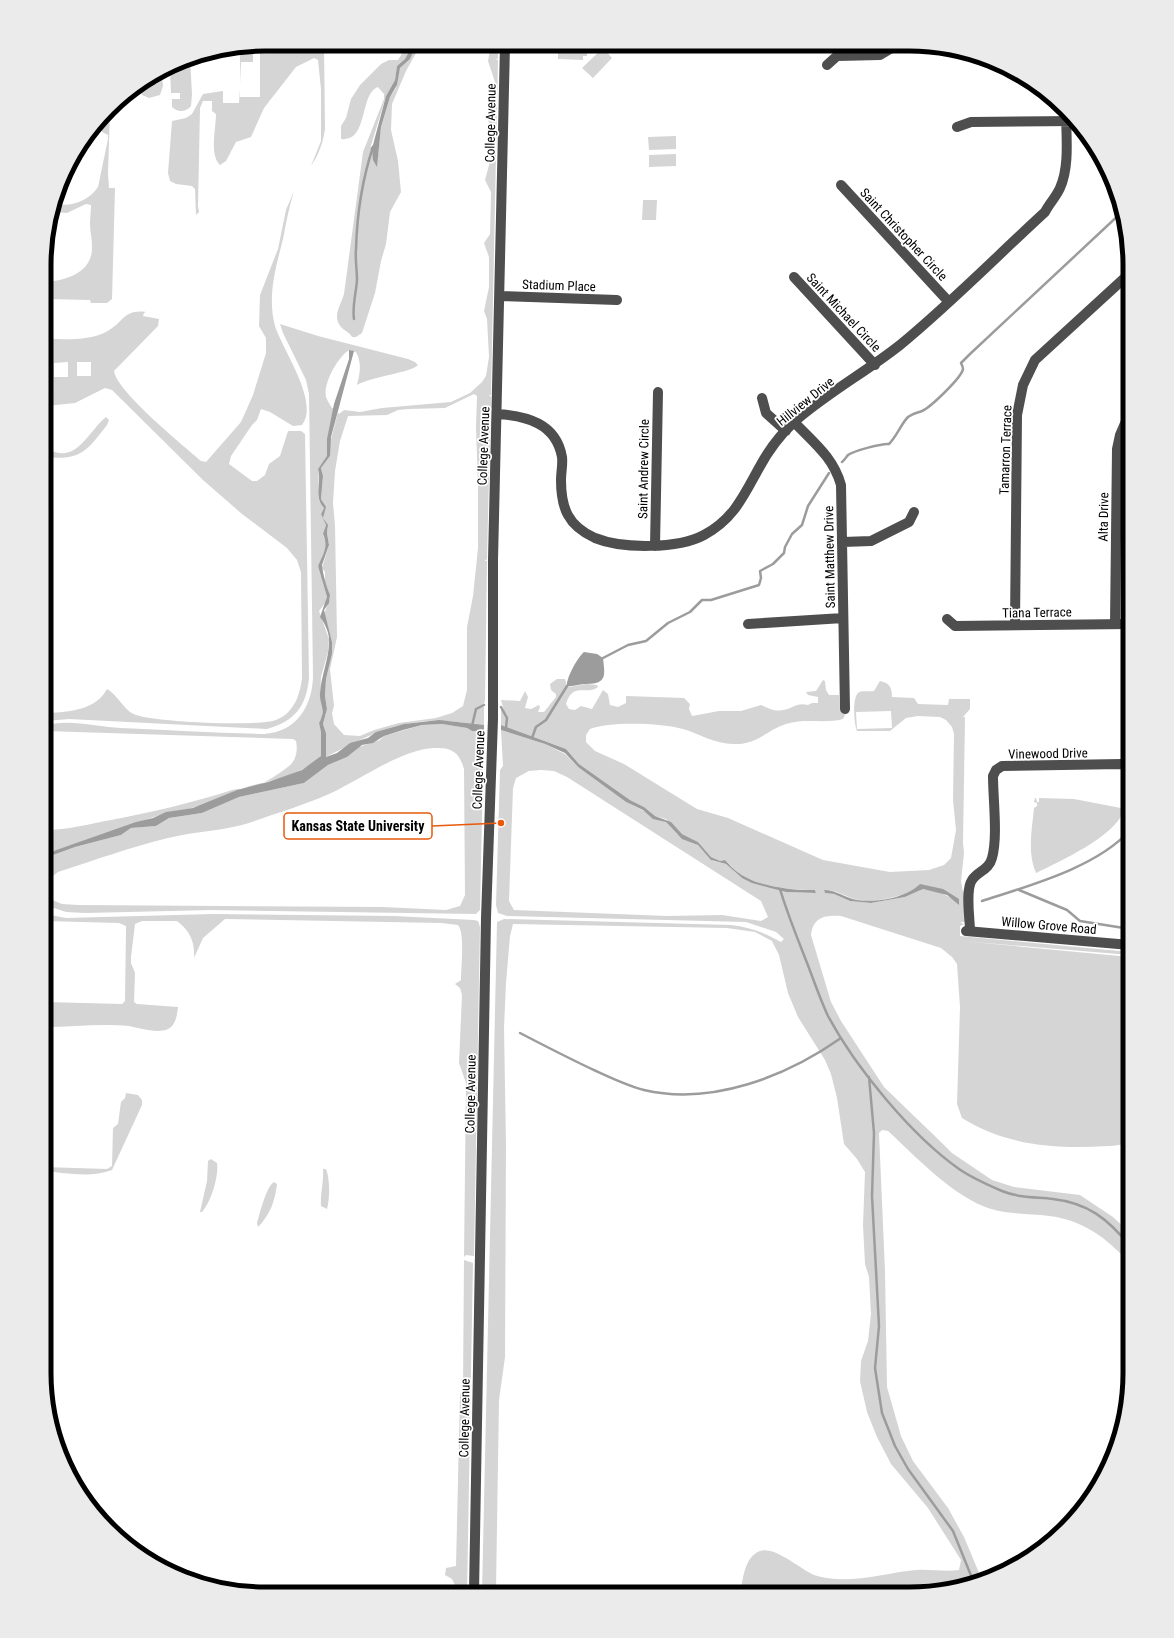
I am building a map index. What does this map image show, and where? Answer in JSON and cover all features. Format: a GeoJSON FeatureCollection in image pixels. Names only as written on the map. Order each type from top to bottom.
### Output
{"type":"FeatureCollection","features":[{"type":"Feature","properties":{"kind":"street","name":"College Avenue"},"geometry":{"type":"LineString","coordinates":[[474,1587],[486,918],[493,719],[492,575],[498,414],[505,51]]}},
{"type":"Feature","properties":{"kind":"street"},"geometry":{"type":"LineString","coordinates":[[827,65],[837,56],[880,55],[885,51]]}},
{"type":"Feature","properties":{"kind":"street"},"geometry":{"type":"LineString","coordinates":[[957,127],[971,122],[1063,117]]}},
{"type":"Feature","properties":{"kind":"street","name":"Hillview Drive"},"geometry":{"type":"LineString","coordinates":[[498,414],[515,415],[536,420],[549,431],[557,443],[562,456],[561,491],[564,507],[569,519],[582,531],[608,542],[655,546],[688,542],[719,526],[743,500],[759,466],[794,422],[822,400],[874,365],[948,301],[1045,212],[1060,189],[1063,178],[1069,123]]}},
{"type":"Feature","properties":{"kind":"street","name":"Saint Christopher Circle"},"geometry":{"type":"LineString","coordinates":[[841,185],[948,301]]}},
{"type":"Feature","properties":{"kind":"street","name":"Saint Michael Circle"},"geometry":{"type":"LineString","coordinates":[[794,277],[874,365]]}},
{"type":"Feature","properties":{"kind":"street","name":"Tamarron Terrace"},"geometry":{"type":"LineString","coordinates":[[1015,625],[1017,414],[1023,385],[1035,360],[1123,279]]}},
{"type":"Feature","properties":{"kind":"street","name":"Stadium Place"},"geometry":{"type":"LineString","coordinates":[[500,296],[617,300]]}},
{"type":"Feature","properties":{"kind":"street","name":"Saint Andrew Circle"},"geometry":{"type":"LineString","coordinates":[[655,546],[658,392]]}},
{"type":"Feature","properties":{"kind":"street"},"geometry":{"type":"LineString","coordinates":[[762,398],[766,413],[786,431]]}},
{"type":"Feature","properties":{"kind":"street","name":"Saint Matthew Drive"},"geometry":{"type":"LineString","coordinates":[[794,422],[830,459],[837,470],[841,485],[845,709]]}},
{"type":"Feature","properties":{"kind":"street","name":"Alta Drive"},"geometry":{"type":"LineString","coordinates":[[1115,624],[1117,449],[1123,427]]}},
{"type":"Feature","properties":{"kind":"street"},"geometry":{"type":"LineString","coordinates":[[843,542],[871,541],[909,522],[914,512]]}},
{"type":"Feature","properties":{"kind":"street"},"geometry":{"type":"LineString","coordinates":[[748,624],[843,618]]}},
{"type":"Feature","properties":{"kind":"street","name":"Tiana Terrace"},"geometry":{"type":"LineString","coordinates":[[947,619],[955,626],[1123,624]]}},
{"type":"Feature","properties":{"kind":"street","name":"Vinewood Drive"},"geometry":{"type":"LineString","coordinates":[[968,931],[969,889],[971,880],[989,866],[992,858],[994,845],[993,776],[996,770],[1002,766],[1123,764]]}},
{"type":"Feature","properties":{"kind":"street","name":"Willow Grove Road"},"geometry":{"type":"LineString","coordinates":[[968,931],[1123,944]]}},
{"type":"Feature","properties":{"kind":"shaded area"},"geometry":{"type":"Polygon","coordinates":[[[324,51],[325,129],[320,148],[314,162],[311,166],[321,141],[321,89],[318,60],[314,58],[296,67],[264,108],[251,137],[236,142],[226,161],[220,165],[214,148],[216,114],[212,111],[212,101],[203,101],[200,108],[199,212],[196,215],[195,189],[192,186],[176,184],[170,181],[168,173],[172,121],[186,118],[192,114],[203,94],[223,91],[223,103],[239,103],[240,89],[240,97],[260,97],[260,53],[324,51]]]}},
{"type":"Feature","properties":{"kind":"shaded area"},"geometry":{"type":"Polygon","coordinates":[[[404,51],[409,51],[405,59],[397,66],[395,80],[386,96],[370,149],[372,150],[373,157],[377,165],[381,127],[390,97],[396,88],[400,68],[410,59],[414,51],[417,51],[406,71],[392,104],[391,130],[398,161],[401,192],[390,212],[386,244],[375,293],[362,333],[356,337],[352,337],[339,325],[337,317],[344,294],[363,152],[384,99],[384,94],[378,87],[372,91],[368,98],[360,126],[356,133],[350,138],[341,139],[341,126],[346,118],[351,99],[360,85],[381,64],[389,60],[398,60],[404,51]]]}},
{"type":"Feature","properties":{"kind":"shaded area"},"geometry":{"type":"Polygon","coordinates":[[[409,51],[414,51],[410,59],[400,68],[397,85],[390,97],[381,127],[377,167],[373,160],[372,150],[370,149],[373,145],[386,96],[395,80],[397,66],[405,59],[409,51]]]}},
{"type":"Feature","properties":{"kind":"shaded area"},"geometry":{"type":"Polygon","coordinates":[[[490,51],[498,51],[498,58],[496,60],[498,60],[491,395],[489,395],[491,397],[487,559],[485,561],[487,561],[485,701],[483,706],[478,707],[484,707],[484,725],[438,721],[415,722],[375,733],[326,757],[326,733],[323,724],[327,709],[325,696],[326,679],[332,654],[332,642],[324,614],[330,598],[325,584],[325,572],[322,568],[329,545],[327,533],[328,528],[323,518],[325,506],[321,499],[323,476],[321,468],[330,456],[330,443],[338,412],[339,414],[344,410],[360,412],[382,408],[451,402],[470,393],[486,376],[489,357],[487,319],[484,311],[489,287],[489,257],[484,243],[490,234],[491,192],[485,180],[492,154],[490,125],[487,117],[496,85],[488,61],[490,51]],[[474,394],[445,408],[398,410],[387,415],[348,416],[340,441],[335,471],[333,503],[335,526],[337,637],[330,669],[334,706],[332,713],[334,724],[344,735],[360,736],[374,730],[399,723],[436,718],[452,713],[463,706],[467,690],[467,627],[473,596],[478,548],[476,428],[477,396],[474,394]]]}},
{"type":"Feature","properties":{"kind":"shaded area"},"geometry":{"type":"Polygon","coordinates":[[[558,51],[590,51],[590,53],[587,53],[587,56],[583,56],[583,60],[558,59],[558,51]]]}},
{"type":"Feature","properties":{"kind":"shaded area"},"geometry":{"type":"Polygon","coordinates":[[[600,51],[606,51],[612,58],[593,78],[582,68],[600,51]]]}},
{"type":"Feature","properties":{"kind":"shaded area"},"geometry":{"type":"Polygon","coordinates":[[[253,52],[253,62],[241,62],[240,84],[240,53],[253,52]]]}},
{"type":"Feature","properties":{"kind":"shaded area"},"geometry":{"type":"Polygon","coordinates":[[[190,64],[191,106],[187,110],[182,111],[174,109],[172,107],[172,99],[180,99],[180,93],[171,93],[170,73],[190,64]]]}},
{"type":"Feature","properties":{"kind":"shaded area"},"geometry":{"type":"Polygon","coordinates":[[[162,78],[163,86],[160,95],[149,98],[142,95],[139,92],[151,84],[157,84],[157,81],[162,78]]]}},
{"type":"Feature","properties":{"kind":"shaded area"},"geometry":{"type":"Polygon","coordinates":[[[110,118],[109,188],[115,188],[112,299],[107,303],[91,303],[90,300],[51,299],[51,281],[70,277],[78,273],[84,268],[91,255],[91,205],[86,204],[67,213],[58,212],[60,204],[80,202],[90,196],[98,187],[108,139],[108,135],[102,132],[102,126],[110,118]]]}},
{"type":"Feature","properties":{"kind":"shaded area"},"geometry":{"type":"Polygon","coordinates":[[[676,136],[676,149],[649,150],[648,137],[676,136]]]}},
{"type":"Feature","properties":{"kind":"shaded area"},"geometry":{"type":"Polygon","coordinates":[[[676,154],[676,166],[649,167],[649,155],[676,154]]]}},
{"type":"Feature","properties":{"kind":"shaded area"},"geometry":{"type":"Polygon","coordinates":[[[294,191],[275,271],[272,304],[275,326],[303,390],[306,403],[306,415],[302,425],[293,426],[270,412],[261,409],[257,420],[231,456],[229,464],[252,481],[257,481],[265,475],[269,464],[280,456],[288,431],[301,431],[305,434],[309,678],[302,705],[297,712],[285,722],[267,729],[69,719],[51,720],[51,713],[73,711],[89,706],[102,696],[107,689],[128,710],[136,715],[164,720],[206,723],[249,723],[276,720],[292,708],[298,697],[302,678],[301,572],[297,560],[287,548],[242,514],[203,480],[112,390],[105,388],[75,403],[51,405],[51,339],[75,339],[97,336],[116,326],[127,315],[138,312],[146,312],[143,316],[159,319],[158,326],[114,371],[126,392],[152,418],[201,461],[206,462],[241,422],[253,395],[266,353],[266,338],[259,326],[260,295],[278,249],[286,210],[294,191]],[[68,362],[54,363],[54,377],[68,377],[68,362]],[[77,362],[77,376],[91,376],[91,362],[77,362]]]}},
{"type":"Feature","properties":{"kind":"shaded area"},"geometry":{"type":"Polygon","coordinates":[[[643,200],[657,200],[656,220],[642,220],[643,200]]]}},
{"type":"Feature","properties":{"kind":"shaded area"},"geometry":{"type":"Polygon","coordinates":[[[280,324],[318,336],[408,359],[418,365],[408,370],[371,379],[357,385],[360,364],[356,352],[349,350],[340,358],[329,378],[326,397],[332,408],[334,408],[327,445],[327,457],[318,469],[318,494],[324,508],[321,514],[326,525],[323,535],[326,542],[326,548],[318,566],[327,597],[326,602],[319,611],[329,639],[328,652],[321,677],[320,697],[323,704],[322,718],[319,723],[321,731],[321,756],[306,768],[286,776],[264,782],[291,764],[296,755],[297,748],[296,741],[293,739],[51,731],[51,724],[72,723],[121,728],[264,734],[275,732],[293,723],[305,708],[312,688],[313,677],[309,394],[306,380],[280,324]]]}},
{"type":"Feature","properties":{"kind":"shaded area"},"geometry":{"type":"Polygon","coordinates":[[[349,350],[354,351],[331,437],[330,456],[321,468],[323,476],[321,499],[326,507],[323,518],[328,525],[327,533],[329,545],[322,565],[330,595],[329,603],[324,610],[332,642],[332,654],[326,679],[325,696],[327,709],[323,724],[326,733],[326,757],[337,753],[350,743],[368,738],[376,732],[404,724],[439,720],[484,725],[484,731],[472,731],[467,728],[442,724],[422,725],[403,730],[384,736],[373,743],[362,745],[347,757],[328,765],[304,783],[239,797],[202,813],[169,818],[156,826],[131,828],[121,835],[75,847],[51,856],[51,852],[136,822],[153,818],[166,812],[193,808],[237,790],[268,782],[302,770],[321,756],[321,732],[319,723],[323,710],[320,693],[329,639],[326,627],[320,617],[327,597],[318,566],[325,547],[325,539],[323,534],[326,525],[321,514],[324,508],[318,494],[318,469],[327,456],[327,439],[334,404],[349,359],[349,350]]]}},
{"type":"Feature","properties":{"kind":"shaded area"},"geometry":{"type":"Polygon","coordinates":[[[106,417],[109,420],[107,425],[88,448],[75,455],[58,458],[51,457],[51,451],[63,453],[71,452],[82,444],[106,417]]]}},
{"type":"Feature","properties":{"kind":"shaded area"},"geometry":{"type":"Polygon","coordinates":[[[584,652],[597,654],[603,658],[603,678],[601,681],[593,684],[567,686],[568,678],[573,668],[584,652]]]}},
{"type":"Feature","properties":{"kind":"shaded area"},"geometry":{"type":"Polygon","coordinates":[[[557,679],[565,679],[567,686],[569,687],[587,684],[597,685],[598,687],[593,689],[580,690],[572,693],[566,704],[569,709],[575,710],[581,706],[592,709],[603,690],[608,694],[610,705],[618,707],[626,703],[626,696],[684,698],[690,704],[689,709],[692,716],[719,711],[741,711],[761,705],[780,710],[800,704],[808,705],[818,703],[818,697],[808,695],[806,692],[816,691],[823,680],[825,681],[826,690],[829,695],[839,695],[840,711],[847,711],[843,719],[793,722],[779,727],[755,740],[741,744],[726,744],[683,729],[650,724],[599,726],[590,729],[586,735],[586,742],[595,751],[624,764],[697,809],[728,818],[823,860],[890,872],[929,870],[944,865],[951,858],[956,830],[953,800],[954,734],[952,727],[946,720],[940,717],[918,716],[906,718],[890,731],[857,731],[854,712],[856,696],[861,692],[874,691],[880,681],[890,686],[892,697],[914,698],[918,704],[948,705],[949,699],[970,699],[970,709],[963,717],[965,717],[964,853],[961,881],[963,892],[966,892],[965,922],[960,922],[964,924],[960,926],[960,936],[1123,951],[1123,954],[962,941],[1123,956],[1123,1145],[1089,1147],[1051,1146],[1032,1144],[996,1135],[962,1118],[957,1104],[960,1007],[957,964],[952,957],[941,948],[841,916],[821,918],[814,924],[812,929],[811,935],[831,1002],[841,1021],[884,1087],[952,1153],[992,1180],[1014,1187],[1080,1195],[1113,1217],[1123,1226],[1123,1256],[1113,1246],[1094,1232],[1072,1221],[1049,1216],[999,1211],[983,1206],[970,1200],[945,1183],[888,1131],[882,1130],[879,1133],[885,1271],[887,1387],[901,1436],[913,1461],[948,1508],[964,1537],[980,1575],[950,1583],[923,1587],[741,1587],[747,1564],[751,1558],[760,1551],[766,1550],[780,1555],[814,1575],[827,1578],[865,1578],[916,1570],[959,1570],[961,1560],[928,1508],[891,1464],[877,1437],[867,1412],[860,1381],[861,1361],[868,1341],[871,1314],[869,1277],[865,1264],[863,1225],[865,1172],[857,1159],[844,1144],[837,1098],[831,1074],[825,1060],[798,1017],[788,993],[779,955],[772,941],[755,932],[727,928],[513,924],[510,936],[504,1028],[506,1145],[505,1357],[499,1400],[496,1587],[482,1587],[497,922],[504,919],[731,925],[757,931],[781,942],[784,939],[776,932],[746,922],[507,916],[498,913],[496,905],[500,770],[503,766],[501,730],[545,744],[565,754],[578,767],[626,802],[666,822],[677,834],[698,845],[713,861],[726,864],[742,878],[786,892],[816,893],[815,890],[766,885],[747,878],[737,872],[725,860],[720,861],[711,857],[698,842],[682,834],[666,819],[655,816],[644,807],[630,800],[579,764],[566,749],[501,725],[501,709],[504,711],[501,700],[520,701],[525,691],[528,697],[525,708],[531,709],[539,705],[540,707],[538,712],[544,712],[556,697],[556,694],[551,690],[550,684],[557,679]],[[891,711],[856,712],[857,729],[892,728],[891,711]],[[529,771],[516,778],[513,788],[509,901],[514,910],[667,916],[722,915],[761,921],[768,917],[761,901],[567,777],[554,771],[529,771]],[[932,887],[924,889],[939,892],[953,899],[959,899],[932,887]],[[824,890],[825,893],[834,894],[850,901],[871,903],[905,897],[921,890],[875,901],[855,899],[835,891],[824,890]]]}},
{"type":"Feature","properties":{"kind":"shaded area"},"geometry":{"type":"Polygon","coordinates":[[[442,724],[467,728],[472,731],[484,731],[484,756],[481,765],[483,770],[480,910],[476,914],[212,910],[85,913],[66,912],[51,907],[51,899],[62,904],[78,905],[383,907],[446,910],[460,906],[465,895],[464,769],[460,758],[454,752],[446,748],[421,750],[408,754],[380,766],[329,794],[252,822],[168,838],[140,845],[58,872],[51,877],[51,856],[75,847],[121,835],[131,828],[156,826],[169,818],[202,813],[239,797],[304,783],[328,765],[347,757],[359,747],[380,740],[384,736],[422,725],[442,724]]]}},
{"type":"Feature","properties":{"kind":"shaded area"},"geometry":{"type":"Polygon","coordinates":[[[501,725],[566,749],[579,764],[630,800],[644,807],[655,816],[671,822],[682,834],[698,842],[711,857],[720,861],[725,860],[746,878],[776,887],[797,890],[815,890],[816,893],[786,892],[752,883],[742,878],[726,864],[711,860],[698,845],[682,839],[666,822],[653,819],[643,810],[626,802],[578,767],[565,753],[545,744],[501,730],[501,725]]]}},
{"type":"Feature","properties":{"kind":"shaded area"},"geometry":{"type":"Polygon","coordinates":[[[264,782],[258,785],[244,788],[264,782]]]}},
{"type":"Feature","properties":{"kind":"shaded area"},"geometry":{"type":"Polygon","coordinates":[[[244,788],[199,806],[169,812],[51,852],[51,830],[70,828],[142,814],[244,788]]]}},
{"type":"Feature","properties":{"kind":"shaded area"},"geometry":{"type":"Polygon","coordinates":[[[1035,798],[1037,802],[1039,802],[1039,798],[1074,799],[1121,808],[1123,812],[1118,821],[1098,839],[1072,855],[1036,873],[1033,865],[1031,849],[1034,808],[1037,806],[1037,803],[1034,802],[1035,798]]]}},
{"type":"Feature","properties":{"kind":"shaded area"},"geometry":{"type":"Polygon","coordinates":[[[920,884],[943,889],[959,899],[959,905],[947,895],[923,889],[905,897],[871,903],[850,901],[834,894],[825,893],[824,890],[833,891],[857,900],[873,901],[899,896],[914,889],[920,884]]]}},
{"type":"Feature","properties":{"kind":"shaded area"},"geometry":{"type":"Polygon","coordinates":[[[213,914],[394,916],[478,921],[480,927],[474,1256],[466,1255],[464,1257],[466,1083],[459,1063],[462,995],[460,988],[455,984],[461,980],[462,943],[458,925],[441,923],[225,919],[203,938],[194,958],[194,947],[191,937],[177,921],[142,921],[135,924],[131,957],[131,963],[135,973],[134,1002],[137,1004],[178,1007],[176,1020],[173,1025],[168,1029],[159,1031],[118,1025],[51,1027],[51,1002],[122,1004],[125,1001],[126,926],[119,923],[51,921],[51,915],[66,918],[213,914]]]}},
{"type":"Feature","properties":{"kind":"shaded area"},"geometry":{"type":"Polygon","coordinates":[[[126,1093],[138,1095],[142,1100],[142,1105],[112,1170],[96,1174],[70,1174],[51,1172],[51,1167],[107,1169],[112,1166],[113,1128],[118,1124],[121,1102],[125,1098],[126,1093]]]}},
{"type":"Feature","properties":{"kind":"shaded area"},"geometry":{"type":"Polygon","coordinates":[[[211,1159],[217,1163],[216,1182],[205,1208],[202,1212],[200,1212],[207,1181],[208,1161],[211,1159]]]}},
{"type":"Feature","properties":{"kind":"shaded area"},"geometry":{"type":"Polygon","coordinates":[[[323,1169],[326,1169],[329,1183],[329,1200],[327,1209],[321,1206],[323,1169]]]}},
{"type":"Feature","properties":{"kind":"shaded area"},"geometry":{"type":"Polygon","coordinates":[[[274,1182],[277,1184],[273,1202],[266,1218],[258,1227],[257,1223],[268,1189],[274,1182]]]}},
{"type":"Feature","properties":{"kind":"shaded area"},"geometry":{"type":"Polygon","coordinates":[[[464,1260],[473,1263],[467,1587],[455,1587],[452,1579],[445,1575],[446,1568],[456,1566],[460,1395],[463,1386],[464,1260]]]}},
{"type":"Feature","properties":{"kind":"waterway"},"geometry":{"type":"LineString","coordinates":[[354,319],[357,280],[356,253],[359,210],[363,185],[373,147]]}},
{"type":"Feature","properties":{"kind":"waterway"},"geometry":{"type":"LineString","coordinates":[[842,462],[848,455],[856,451],[889,444],[908,417],[922,411],[939,398],[952,385],[963,369],[961,363],[970,354],[1117,216]]}},
{"type":"Feature","properties":{"kind":"waterway"},"geometry":{"type":"LineString","coordinates":[[603,658],[628,645],[646,641],[668,623],[690,612],[702,600],[711,600],[759,585],[761,578],[760,571],[773,564],[784,553],[785,547],[792,534],[802,525],[808,506],[829,473]]}},
{"type":"Feature","properties":{"kind":"waterway"},"geometry":{"type":"LineString","coordinates":[[532,738],[536,727],[546,720],[567,686]]}},
{"type":"Feature","properties":{"kind":"waterway"},"geometry":{"type":"LineString","coordinates":[[472,726],[476,709],[484,705]]}},
{"type":"Feature","properties":{"kind":"waterway"},"geometry":{"type":"LineString","coordinates":[[501,707],[507,718],[506,728]]}},
{"type":"Feature","properties":{"kind":"waterway"},"geometry":{"type":"LineString","coordinates":[[982,901],[1041,882],[1081,865],[1100,855],[1123,836]]}},
{"type":"Feature","properties":{"kind":"waterway"},"geometry":{"type":"LineString","coordinates":[[780,889],[786,909],[828,1016],[869,1078],[922,1138],[959,1169],[986,1184],[1002,1191],[1021,1196],[1053,1199],[1077,1204],[1105,1220],[1123,1237]]}},
{"type":"Feature","properties":{"kind":"waterway"},"geometry":{"type":"LineString","coordinates":[[1019,890],[1067,910],[1080,921],[1123,928]]}},
{"type":"Feature","properties":{"kind":"waterway"},"geometry":{"type":"LineString","coordinates":[[520,1033],[620,1082],[644,1090],[670,1094],[696,1094],[722,1091],[748,1084],[797,1064],[820,1052],[841,1038]]}},
{"type":"Feature","properties":{"kind":"waterway"},"geometry":{"type":"LineString","coordinates":[[869,1077],[874,1133],[872,1196],[879,1326],[875,1368],[882,1413],[895,1446],[908,1469],[953,1531],[972,1578]]}},
{"type":"Feature","properties":{"kind":"place","name":"Kansas State University"},"geometry":{"type":"Point","coordinates":[501,823]}}]}
